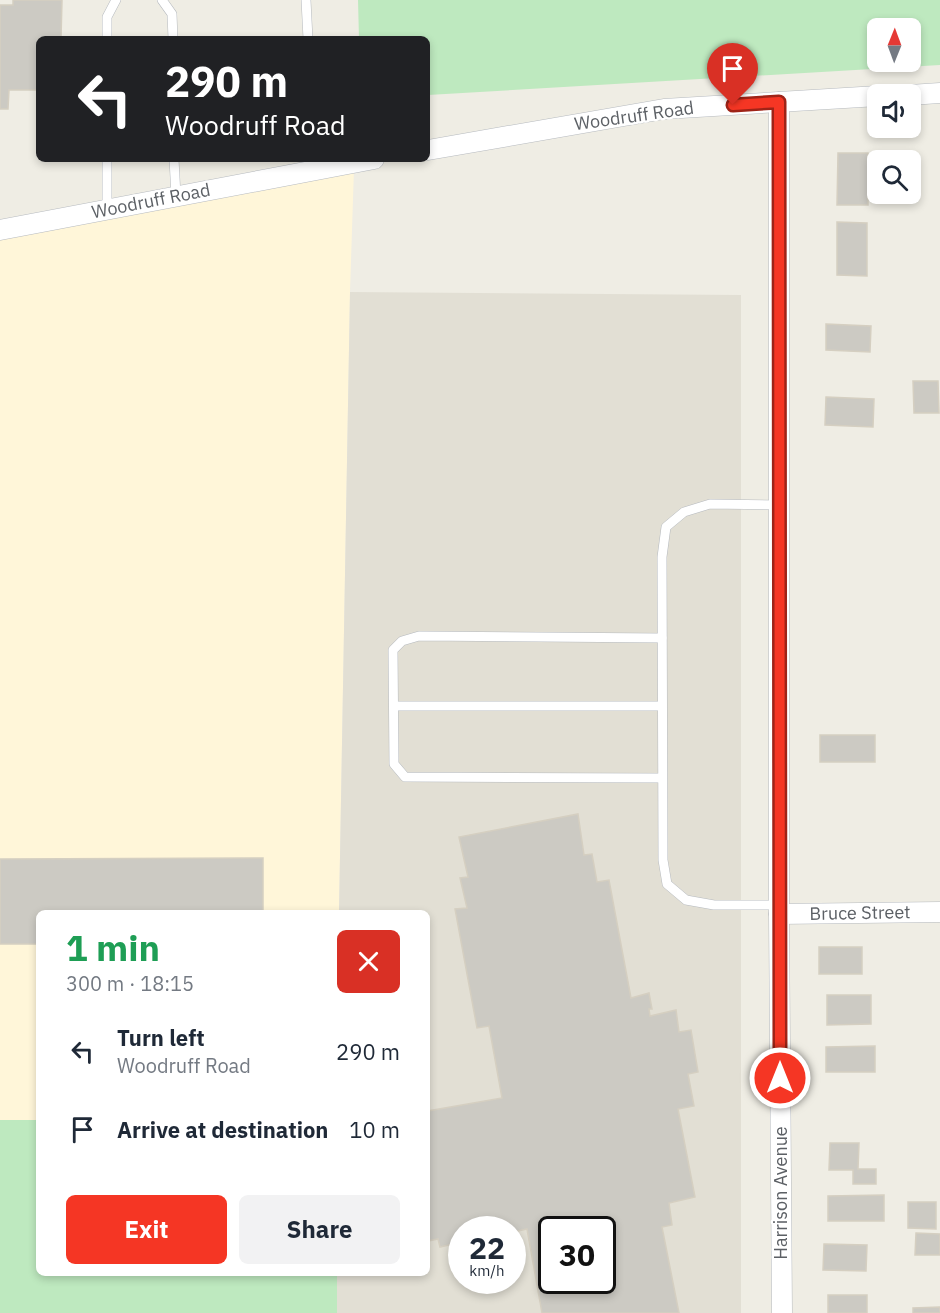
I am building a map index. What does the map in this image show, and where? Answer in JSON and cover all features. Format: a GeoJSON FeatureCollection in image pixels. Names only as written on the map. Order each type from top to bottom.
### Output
{"type":"FeatureCollection","features":[{"type":"Feature","properties":{"kind":"street"},"geometry":{"type":"LineString","coordinates":[[921,94],[940,93]]}},
{"type":"Feature","properties":{"kind":"street","name":"Woodruff Road"},"geometry":{"type":"LineString","coordinates":[[430,150],[664,109],[867,97]]}},
{"type":"Feature","properties":{"kind":"street","name":"Harrison Avenue"},"geometry":{"type":"LineString","coordinates":[[779,102],[779,910],[782,1313]]}},
{"type":"Feature","properties":{"kind":"street","name":"Woodruff Road"},"geometry":{"type":"LineString","coordinates":[[0,230],[176,196],[316,164],[339,162]]}},
{"type":"Feature","properties":{"kind":"street","name":"Bruce Street"},"geometry":{"type":"LineString","coordinates":[[779,910],[940,912]]}},
{"type":"Feature","properties":{"kind":"lane"},"geometry":{"type":"LineString","coordinates":[[107,36],[107,17],[117,0]]}},
{"type":"Feature","properties":{"kind":"lane"},"geometry":{"type":"LineString","coordinates":[[162,0],[172,14],[172,36]]}},
{"type":"Feature","properties":{"kind":"lane"},"geometry":{"type":"LineString","coordinates":[[306,0],[308,36]]}},
{"type":"Feature","properties":{"kind":"lane"},"geometry":{"type":"LineString","coordinates":[[107,162],[107,209]]}},
{"type":"Feature","properties":{"kind":"lane"},"geometry":{"type":"LineString","coordinates":[[174,162],[176,196]]}},
{"type":"Feature","properties":{"kind":"lane"},"geometry":{"type":"LineString","coordinates":[[779,505],[710,504],[684,512],[666,527],[662,557],[663,861],[667,884],[686,900],[714,905],[779,910]]}},
{"type":"Feature","properties":{"kind":"lane"},"geometry":{"type":"LineString","coordinates":[[662,638],[419,636],[402,641],[393,650],[394,764],[405,777],[662,778]]}},
{"type":"Feature","properties":{"kind":"lane"},"geometry":{"type":"LineString","coordinates":[[393,706],[662,706]]}},
{"type":"Feature","properties":{"kind":"shaded area"},"geometry":{"type":"Polygon","coordinates":[[[354,168],[339,910],[36,910],[36,1120],[0,1120],[0,230],[354,168]]]}},
{"type":"Feature","properties":{"kind":"shaded area"},"geometry":{"type":"Polygon","coordinates":[[[350,292],[741,295],[741,1313],[337,1313],[337,1276],[430,1276],[430,910],[339,910],[350,292]]]}},
{"type":"Feature","properties":{"kind":"green space"},"geometry":{"type":"Polygon","coordinates":[[[358,0],[940,0],[940,65],[921,66],[921,18],[867,18],[867,69],[430,95],[430,36],[359,36],[358,0]]]}},
{"type":"Feature","properties":{"kind":"green space"},"geometry":{"type":"Polygon","coordinates":[[[0,1120],[36,1120],[36,1276],[337,1276],[337,1313],[0,1313],[0,1120]]]}},
{"type":"Feature","properties":{"kind":"building"},"geometry":{"type":"Polygon","coordinates":[[[13,0],[62,0],[61,36],[36,36],[36,90],[9,90],[8,109],[0,109],[0,5],[13,5],[13,0]]]}},
{"type":"Feature","properties":{"kind":"building"},"geometry":{"type":"Polygon","coordinates":[[[838,153],[867,153],[868,205],[837,205],[838,153]]]}},
{"type":"Feature","properties":{"kind":"building"},"geometry":{"type":"Polygon","coordinates":[[[837,222],[867,223],[867,276],[837,275],[837,222]]]}},
{"type":"Feature","properties":{"kind":"building"},"geometry":{"type":"Polygon","coordinates":[[[826,324],[871,326],[870,352],[826,350],[826,324]]]}},
{"type":"Feature","properties":{"kind":"building"},"geometry":{"type":"Polygon","coordinates":[[[913,381],[938,381],[939,413],[914,413],[913,381]]]}},
{"type":"Feature","properties":{"kind":"building"},"geometry":{"type":"Polygon","coordinates":[[[826,397],[874,399],[873,427],[825,425],[826,397]]]}},
{"type":"Feature","properties":{"kind":"building"},"geometry":{"type":"Polygon","coordinates":[[[820,735],[875,735],[875,762],[820,762],[820,735]]]}},
{"type":"Feature","properties":{"kind":"building"},"geometry":{"type":"Polygon","coordinates":[[[578,814],[584,855],[592,854],[597,882],[609,880],[631,998],[649,993],[652,1009],[649,1009],[650,1016],[676,1010],[679,1032],[691,1030],[698,1072],[688,1074],[694,1106],[678,1109],[695,1197],[669,1203],[672,1225],[662,1227],[679,1313],[542,1313],[539,1294],[616,1294],[616,1216],[538,1216],[538,1291],[526,1229],[526,1216],[448,1216],[448,1245],[440,1247],[438,1239],[430,1241],[430,1111],[502,1098],[489,1026],[477,1028],[455,909],[467,908],[460,878],[468,877],[459,837],[578,814]]]}},
{"type":"Feature","properties":{"kind":"building"},"geometry":{"type":"Polygon","coordinates":[[[263,858],[263,910],[36,910],[36,944],[0,944],[0,859],[263,858]]]}},
{"type":"Feature","properties":{"kind":"building"},"geometry":{"type":"Polygon","coordinates":[[[819,947],[862,947],[862,974],[819,974],[819,947]]]}},
{"type":"Feature","properties":{"kind":"building"},"geometry":{"type":"Polygon","coordinates":[[[827,995],[871,995],[871,1024],[827,1025],[827,995]]]}},
{"type":"Feature","properties":{"kind":"building"},"geometry":{"type":"Polygon","coordinates":[[[875,1046],[875,1072],[826,1072],[826,1047],[875,1046]]]}},
{"type":"Feature","properties":{"kind":"building"},"geometry":{"type":"Polygon","coordinates":[[[830,1143],[859,1143],[858,1169],[876,1169],[876,1184],[853,1184],[853,1170],[829,1170],[830,1143]]]}},
{"type":"Feature","properties":{"kind":"building"},"geometry":{"type":"Polygon","coordinates":[[[884,1195],[884,1221],[828,1221],[828,1196],[884,1195]]]}},
{"type":"Feature","properties":{"kind":"building"},"geometry":{"type":"Polygon","coordinates":[[[908,1202],[936,1202],[936,1229],[908,1228],[908,1202]]]}},
{"type":"Feature","properties":{"kind":"building"},"geometry":{"type":"Polygon","coordinates":[[[916,1233],[940,1234],[940,1255],[915,1255],[916,1233]]]}},
{"type":"Feature","properties":{"kind":"building"},"geometry":{"type":"Polygon","coordinates":[[[824,1244],[867,1245],[866,1271],[823,1270],[824,1244]]]}},
{"type":"Feature","properties":{"kind":"building"},"geometry":{"type":"Polygon","coordinates":[[[828,1295],[867,1295],[867,1313],[828,1313],[828,1295]]]}},
{"type":"Feature","properties":{"kind":"building"},"geometry":{"type":"Polygon","coordinates":[[[940,1307],[940,1313],[913,1313],[913,1308],[940,1307]]]}},
{"type":"Feature","properties":{"kind":"route"},"geometry":{"type":"LineString","coordinates":[[733,105],[779,102],[780,1078]]}}]}
